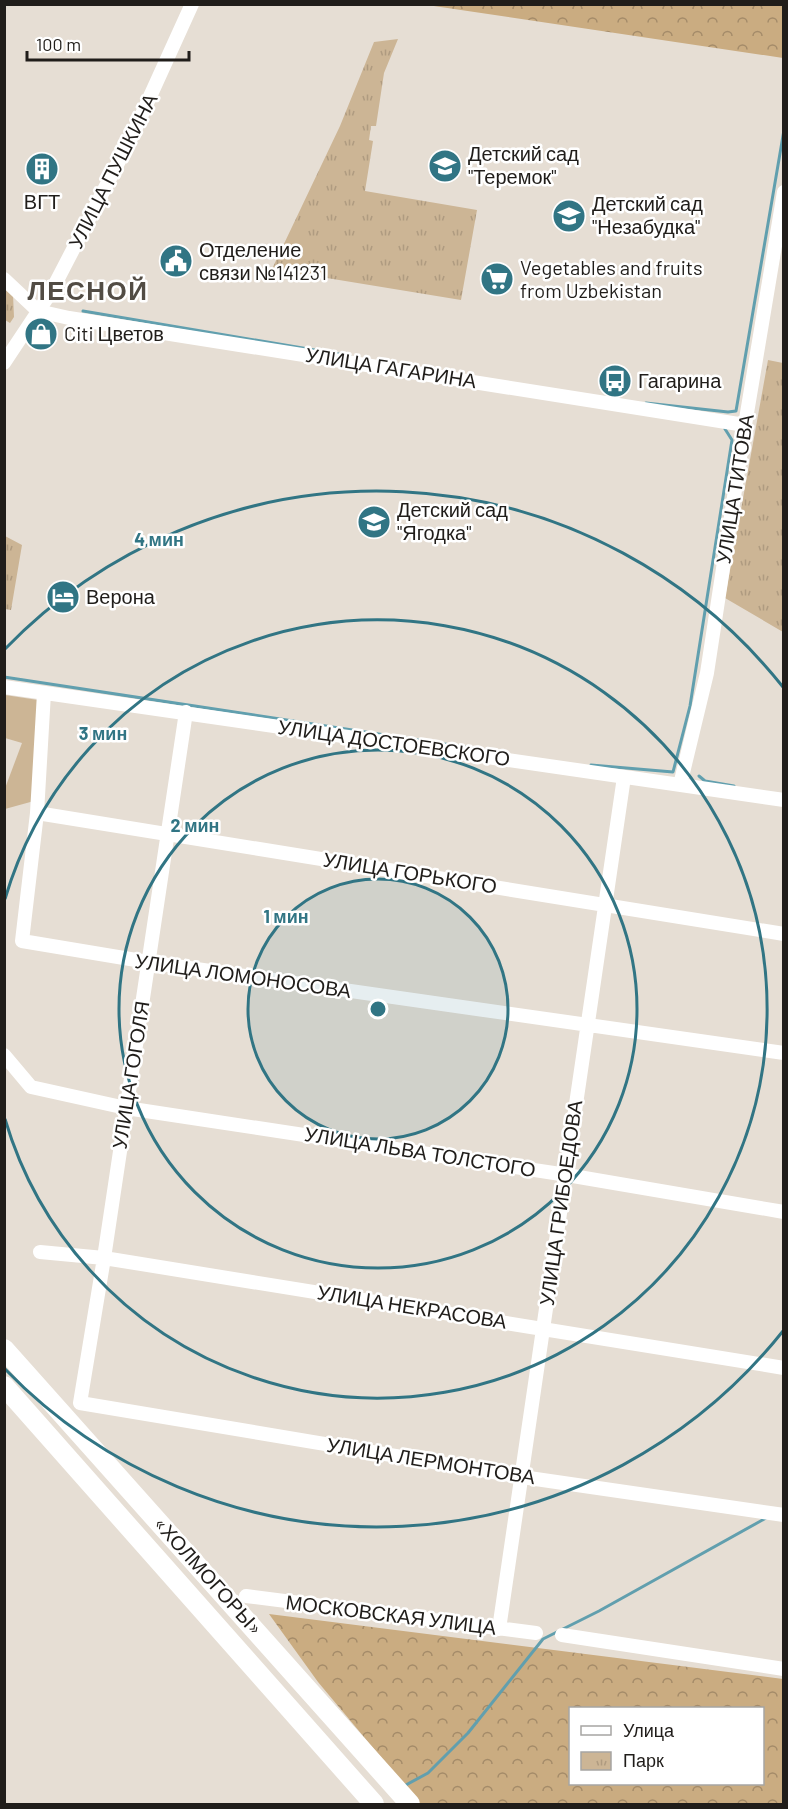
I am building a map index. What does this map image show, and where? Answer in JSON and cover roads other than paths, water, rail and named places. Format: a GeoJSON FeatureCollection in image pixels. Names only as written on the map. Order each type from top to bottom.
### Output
{"type":"FeatureCollection","features":[{"type":"Feature","properties":{"kind":"highway","name":"«ХОЛМОГОРЫ»"},"geometry":{"type":"LineString","coordinates":[[4,1349],[410,1804]]}},
{"type":"Feature","properties":{"kind":"highway","name":"«ХОЛМОГОРЫ»"},"geometry":{"type":"LineString","coordinates":[[4,1386],[370,1801]]}},
{"type":"Feature","properties":{"kind":"street","name":"УЛИЦА ПУШКИНА"},"geometry":{"type":"LineString","coordinates":[[4,363],[51,292],[134,134],[192,4]]}},
{"type":"Feature","properties":{"kind":"street","name":"УЛИЦА ТИТОВА"},"geometry":{"type":"LineString","coordinates":[[680,785],[707,673],[744,425],[783,192]]}},
{"type":"Feature","properties":{"kind":"street"},"geometry":{"type":"LineString","coordinates":[[4,279],[38,311]]}},
{"type":"Feature","properties":{"kind":"street","name":"УЛИЦА ГАГАРИНА"},"geometry":{"type":"LineString","coordinates":[[38,311],[69,318],[744,425]]}},
{"type":"Feature","properties":{"kind":"street","name":"УЛИЦА ДОСТОЕВСКОГО"},"geometry":{"type":"LineString","coordinates":[[4,687],[783,800]]}},
{"type":"Feature","properties":{"kind":"street","name":"УЛИЦА ЛОМОНОСОВА"},"geometry":{"type":"LineString","coordinates":[[44,693],[36,813],[22,941],[148,963],[783,1053]]}},
{"type":"Feature","properties":{"kind":"street","name":"УЛИЦА ГОГОЛЯ"},"geometry":{"type":"LineString","coordinates":[[80,1403],[169,835],[186,712]]}},
{"type":"Feature","properties":{"kind":"street","name":"УЛИЦА ГРИБОЕДОВА"},"geometry":{"type":"LineString","coordinates":[[499,1629],[624,777]]}},
{"type":"Feature","properties":{"kind":"street","name":"УЛИЦА ГОРЬКОГО"},"geometry":{"type":"LineString","coordinates":[[36,813],[783,934]]}},
{"type":"Feature","properties":{"kind":"street","name":"УЛИЦА ЛЬВА ТОЛСТОГО"},"geometry":{"type":"LineString","coordinates":[[4,1056],[31,1088],[126,1108],[567,1175],[783,1212]]}},
{"type":"Feature","properties":{"kind":"street","name":"УЛИЦА НЕКРАСОВА"},"geometry":{"type":"LineString","coordinates":[[40,1252],[104,1258],[783,1368]]}},
{"type":"Feature","properties":{"kind":"street","name":"УЛИЦА ЛЕРМОНТОВА"},"geometry":{"type":"LineString","coordinates":[[80,1403],[522,1477],[774,1514]]}},
{"type":"Feature","properties":{"kind":"street","name":"МОСКОВСКАЯ УЛИЦА"},"geometry":{"type":"LineString","coordinates":[[246,1596],[536,1633]]}},
{"type":"Feature","properties":{"kind":"street"},"geometry":{"type":"LineString","coordinates":[[562,1635],[783,1668]]}},
{"type":"Feature","properties":{"kind":"waterway"},"geometry":{"type":"LineString","coordinates":[[646,403],[736,411],[784,130]]}},
{"type":"Feature","properties":{"kind":"waterway"},"geometry":{"type":"LineString","coordinates":[[83,311],[350,356]]}},
{"type":"Feature","properties":{"kind":"waterway"},"geometry":{"type":"LineString","coordinates":[[591,765],[673,772],[690,706],[732,440],[725,429]]}},
{"type":"Feature","properties":{"kind":"waterway"},"geometry":{"type":"LineString","coordinates":[[4,677],[477,749]]}},
{"type":"Feature","properties":{"kind":"waterway"},"geometry":{"type":"LineString","coordinates":[[699,776],[705,781],[734,786]]}},
{"type":"Feature","properties":{"kind":"waterway"},"geometry":{"type":"LineString","coordinates":[[404,1786],[428,1773],[468,1733],[543,1639],[599,1611],[766,1518]]}},
{"type":"Feature","properties":{"kind":"place","name":"Детский сад \"Теремок\""},"geometry":{"type":"Point","coordinates":[445,166]}},
{"type":"Feature","properties":{"kind":"place","name":"ВГТ"},"geometry":{"type":"Point","coordinates":[42,169]}},
{"type":"Feature","properties":{"kind":"place","name":"Детский сад \"Незабудка\""},"geometry":{"type":"Point","coordinates":[569,216]}},
{"type":"Feature","properties":{"kind":"place","name":"Отделение связи №141231"},"geometry":{"type":"Point","coordinates":[176,261]}},
{"type":"Feature","properties":{"kind":"place","name":"Vegetables and fruits from Uzbekistan"},"geometry":{"type":"Point","coordinates":[497,279]}},
{"type":"Feature","properties":{"kind":"place","name":"Citi Цветов"},"geometry":{"type":"Point","coordinates":[41,334]}},
{"type":"Feature","properties":{"kind":"place","name":"Гагарина"},"geometry":{"type":"Point","coordinates":[615,381]}},
{"type":"Feature","properties":{"kind":"place","name":"Детский сад \"Ягодка\""},"geometry":{"type":"Point","coordinates":[374,522]}},
{"type":"Feature","properties":{"kind":"place","name":"Верона"},"geometry":{"type":"Point","coordinates":[63,597]}},
{"type":"Feature","properties":{"kind":"district","name":"ЛЕСНОЙ"},"geometry":{"type":"Point","coordinates":[88,291]}}]}
